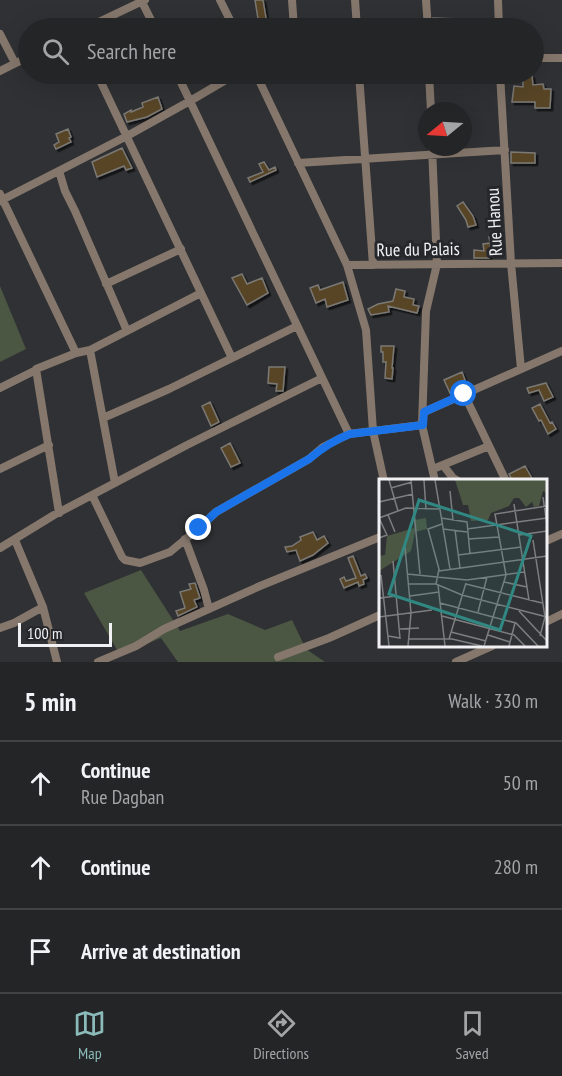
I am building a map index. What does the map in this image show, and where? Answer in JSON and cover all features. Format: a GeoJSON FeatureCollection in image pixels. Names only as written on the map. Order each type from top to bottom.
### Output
{"type":"FeatureCollection","features":[{"type":"Feature","properties":{"kind":"street"},"geometry":{"type":"LineString","coordinates":[[220,0],[229,18]]}},
{"type":"Feature","properties":{"kind":"street"},"geometry":{"type":"LineString","coordinates":[[292,0],[293,18]]}},
{"type":"Feature","properties":{"kind":"street"},"geometry":{"type":"LineString","coordinates":[[355,0],[356,18]]}},
{"type":"Feature","properties":{"kind":"street"},"geometry":{"type":"LineString","coordinates":[[426,0],[427,18]]}},
{"type":"Feature","properties":{"kind":"street"},"geometry":{"type":"LineString","coordinates":[[498,0],[499,18]]}},
{"type":"Feature","properties":{"kind":"street"},"geometry":{"type":"LineString","coordinates":[[107,18],[143,1],[151,18]]}},
{"type":"Feature","properties":{"kind":"street"},"geometry":{"type":"LineString","coordinates":[[0,34],[15,63]]}},
{"type":"Feature","properties":{"kind":"street"},"geometry":{"type":"LineString","coordinates":[[544,58],[562,58]]}},
{"type":"Feature","properties":{"kind":"street"},"geometry":{"type":"LineString","coordinates":[[0,71],[18,62]]}},
{"type":"Feature","properties":{"kind":"street"},"geometry":{"type":"LineString","coordinates":[[102,84],[232,358]]}},
{"type":"Feature","properties":{"kind":"street"},"geometry":{"type":"LineString","coordinates":[[182,84],[350,434]]}},
{"type":"Feature","properties":{"kind":"street"},"geometry":{"type":"LineString","coordinates":[[76,353],[1,198],[127,136],[219,84]]}},
{"type":"Feature","properties":{"kind":"street"},"geometry":{"type":"LineString","coordinates":[[261,84],[347,265],[366,330],[373,431],[384,479]]}},
{"type":"Feature","properties":{"kind":"street"},"geometry":{"type":"LineString","coordinates":[[360,84],[373,265]]}},
{"type":"Feature","properties":{"kind":"street"},"geometry":{"type":"LineString","coordinates":[[429,84],[430,102]]}},
{"type":"Feature","properties":{"kind":"street","name":"Rue Hanou"},"geometry":{"type":"LineString","coordinates":[[501,84],[521,369]]}},
{"type":"Feature","properties":{"kind":"street"},"geometry":{"type":"LineString","coordinates":[[472,150],[505,150]]}},
{"type":"Feature","properties":{"kind":"street"},"geometry":{"type":"LineString","coordinates":[[298,163],[418,152]]}},
{"type":"Feature","properties":{"kind":"street"},"geometry":{"type":"LineString","coordinates":[[432,156],[437,264],[426,311],[423,425],[435,479]]}},
{"type":"Feature","properties":{"kind":"street"},"geometry":{"type":"LineString","coordinates":[[59,171],[65,191],[126,332]]}},
{"type":"Feature","properties":{"kind":"street"},"geometry":{"type":"LineString","coordinates":[[106,284],[180,249]]}},
{"type":"Feature","properties":{"kind":"street","name":"Rue du Palais"},"geometry":{"type":"LineString","coordinates":[[347,265],[562,263]]}},
{"type":"Feature","properties":{"kind":"street"},"geometry":{"type":"LineString","coordinates":[[0,388],[37,368],[90,350],[201,293]]}},
{"type":"Feature","properties":{"kind":"street"},"geometry":{"type":"LineString","coordinates":[[103,418],[169,389],[297,326]]}},
{"type":"Feature","properties":{"kind":"street"},"geometry":{"type":"LineString","coordinates":[[90,350],[115,483]]}},
{"type":"Feature","properties":{"kind":"street"},"geometry":{"type":"LineString","coordinates":[[424,412],[562,351]]}},
{"type":"Feature","properties":{"kind":"street"},"geometry":{"type":"LineString","coordinates":[[36,370],[59,513]]}},
{"type":"Feature","properties":{"kind":"street"},"geometry":{"type":"LineString","coordinates":[[0,548],[92,495],[322,378]]}},
{"type":"Feature","properties":{"kind":"street"},"geometry":{"type":"LineString","coordinates":[[464,394],[506,479]]}},
{"type":"Feature","properties":{"kind":"street"},"geometry":{"type":"LineString","coordinates":[[92,495],[122,557],[140,564],[170,552],[216,512],[309,459],[323,447],[350,434],[423,425]]}},
{"type":"Feature","properties":{"kind":"street"},"geometry":{"type":"LineString","coordinates":[[0,469],[49,445]]}},
{"type":"Feature","properties":{"kind":"street"},"geometry":{"type":"LineString","coordinates":[[433,469],[489,446]]}},
{"type":"Feature","properties":{"kind":"street"},"geometry":{"type":"LineString","coordinates":[[443,465],[456,479]]}},
{"type":"Feature","properties":{"kind":"street"},"geometry":{"type":"LineString","coordinates":[[547,542],[562,534]]}},
{"type":"Feature","properties":{"kind":"street"},"geometry":{"type":"LineString","coordinates":[[98,662],[136,646],[164,629],[209,609],[379,538]]}},
{"type":"Feature","properties":{"kind":"street"},"geometry":{"type":"LineString","coordinates":[[185,539],[209,609]]}},
{"type":"Feature","properties":{"kind":"street"},"geometry":{"type":"LineString","coordinates":[[15,540],[43,607],[57,662]]}},
{"type":"Feature","properties":{"kind":"street"},"geometry":{"type":"LineString","coordinates":[[0,628],[43,607]]}},
{"type":"Feature","properties":{"kind":"street"},"geometry":{"type":"LineString","coordinates":[[278,657],[379,616]]}},
{"type":"Feature","properties":{"kind":"street"},"geometry":{"type":"LineString","coordinates":[[459,662],[488,647]]}},
{"type":"Feature","properties":{"kind":"green space"},"geometry":{"type":"Polygon","coordinates":[[[0,286],[26,349],[0,362],[0,286]]]}},
{"type":"Feature","properties":{"kind":"green space"},"geometry":{"type":"Polygon","coordinates":[[[141,570],[180,631],[228,614],[265,630],[292,620],[306,649],[325,662],[178,662],[161,638],[120,655],[84,593],[141,570]]]}},
{"type":"Feature","properties":{"kind":"building"},"geometry":{"type":"Polygon","coordinates":[[[255,0],[263,0],[266,18],[258,18],[255,0]]]}},
{"type":"Feature","properties":{"kind":"building"},"geometry":{"type":"Polygon","coordinates":[[[523,84],[543,84],[544,89],[551,89],[550,108],[535,108],[535,102],[512,102],[514,86],[523,87],[523,84]]]}},
{"type":"Feature","properties":{"kind":"building"},"geometry":{"type":"Polygon","coordinates":[[[158,97],[162,109],[147,117],[127,122],[124,114],[143,107],[142,103],[158,97]]]}},
{"type":"Feature","properties":{"kind":"building"},"geometry":{"type":"Polygon","coordinates":[[[68,129],[71,142],[56,149],[54,145],[59,142],[56,134],[68,129]]]}},
{"type":"Feature","properties":{"kind":"building"},"geometry":{"type":"Polygon","coordinates":[[[122,148],[132,168],[126,170],[124,166],[97,177],[92,162],[122,148]]]}},
{"type":"Feature","properties":{"kind":"building"},"geometry":{"type":"Polygon","coordinates":[[[511,152],[535,153],[535,163],[511,163],[511,152]]]}},
{"type":"Feature","properties":{"kind":"building"},"geometry":{"type":"Polygon","coordinates":[[[264,162],[269,170],[275,167],[276,170],[250,182],[248,178],[263,172],[259,164],[264,162]]]}},
{"type":"Feature","properties":{"kind":"building"},"geometry":{"type":"Polygon","coordinates":[[[463,202],[473,216],[476,225],[468,227],[457,206],[463,202]]]}},
{"type":"Feature","properties":{"kind":"building"},"geometry":{"type":"Polygon","coordinates":[[[500,236],[501,247],[491,248],[490,244],[489,258],[474,258],[474,250],[484,251],[483,244],[490,243],[489,237],[500,236]]]}},
{"type":"Feature","properties":{"kind":"building"},"geometry":{"type":"Polygon","coordinates":[[[242,274],[247,284],[262,278],[268,293],[247,305],[232,278],[242,274]]]}},
{"type":"Feature","properties":{"kind":"building"},"geometry":{"type":"Polygon","coordinates":[[[343,282],[348,300],[327,307],[325,299],[316,303],[310,288],[318,285],[320,290],[343,282]]]}},
{"type":"Feature","properties":{"kind":"building"},"geometry":{"type":"Polygon","coordinates":[[[396,289],[405,291],[404,297],[414,299],[413,305],[419,306],[417,313],[388,306],[389,312],[371,315],[368,309],[393,301],[396,289]]]}},
{"type":"Feature","properties":{"kind":"building"},"geometry":{"type":"Polygon","coordinates":[[[381,346],[394,346],[392,379],[385,378],[386,362],[383,362],[381,346]]]}},
{"type":"Feature","properties":{"kind":"building"},"geometry":{"type":"Polygon","coordinates":[[[269,367],[285,367],[283,391],[276,391],[277,384],[268,383],[269,367]]]}},
{"type":"Feature","properties":{"kind":"building"},"geometry":{"type":"Polygon","coordinates":[[[462,372],[465,380],[456,384],[457,390],[450,393],[444,380],[462,372]]]}},
{"type":"Feature","properties":{"kind":"building"},"geometry":{"type":"Polygon","coordinates":[[[546,383],[553,397],[544,401],[539,390],[529,393],[527,388],[546,383]]]}},
{"type":"Feature","properties":{"kind":"building"},"geometry":{"type":"Polygon","coordinates":[[[210,402],[219,422],[211,426],[202,406],[210,402]]]}},
{"type":"Feature","properties":{"kind":"building"},"geometry":{"type":"Polygon","coordinates":[[[540,404],[550,423],[552,422],[556,429],[548,434],[532,408],[540,404]]]}},
{"type":"Feature","properties":{"kind":"building"},"geometry":{"type":"Polygon","coordinates":[[[230,443],[240,463],[231,467],[221,448],[230,443]]]}},
{"type":"Feature","properties":{"kind":"building"},"geometry":{"type":"Polygon","coordinates":[[[525,466],[532,479],[512,479],[509,474],[525,466]]]}},
{"type":"Feature","properties":{"kind":"building"},"geometry":{"type":"Polygon","coordinates":[[[313,532],[317,540],[324,536],[328,543],[313,555],[300,561],[296,550],[287,552],[285,547],[292,546],[301,540],[300,537],[313,532]]]}},
{"type":"Feature","properties":{"kind":"building"},"geometry":{"type":"Polygon","coordinates":[[[353,556],[361,576],[365,574],[367,578],[363,580],[364,584],[359,586],[358,582],[344,588],[340,579],[344,577],[346,581],[356,578],[348,558],[353,556]]]}},
{"type":"Feature","properties":{"kind":"building"},"geometry":{"type":"Polygon","coordinates":[[[195,583],[200,598],[194,600],[197,607],[178,616],[176,611],[185,608],[180,592],[191,589],[189,584],[195,583]]]}},
{"type":"Feature","properties":{"kind":"route"},"geometry":{"type":"LineString","coordinates":[[199,528],[216,512],[309,459],[323,447],[341,437],[423,425],[424,412],[464,394]]}}]}
